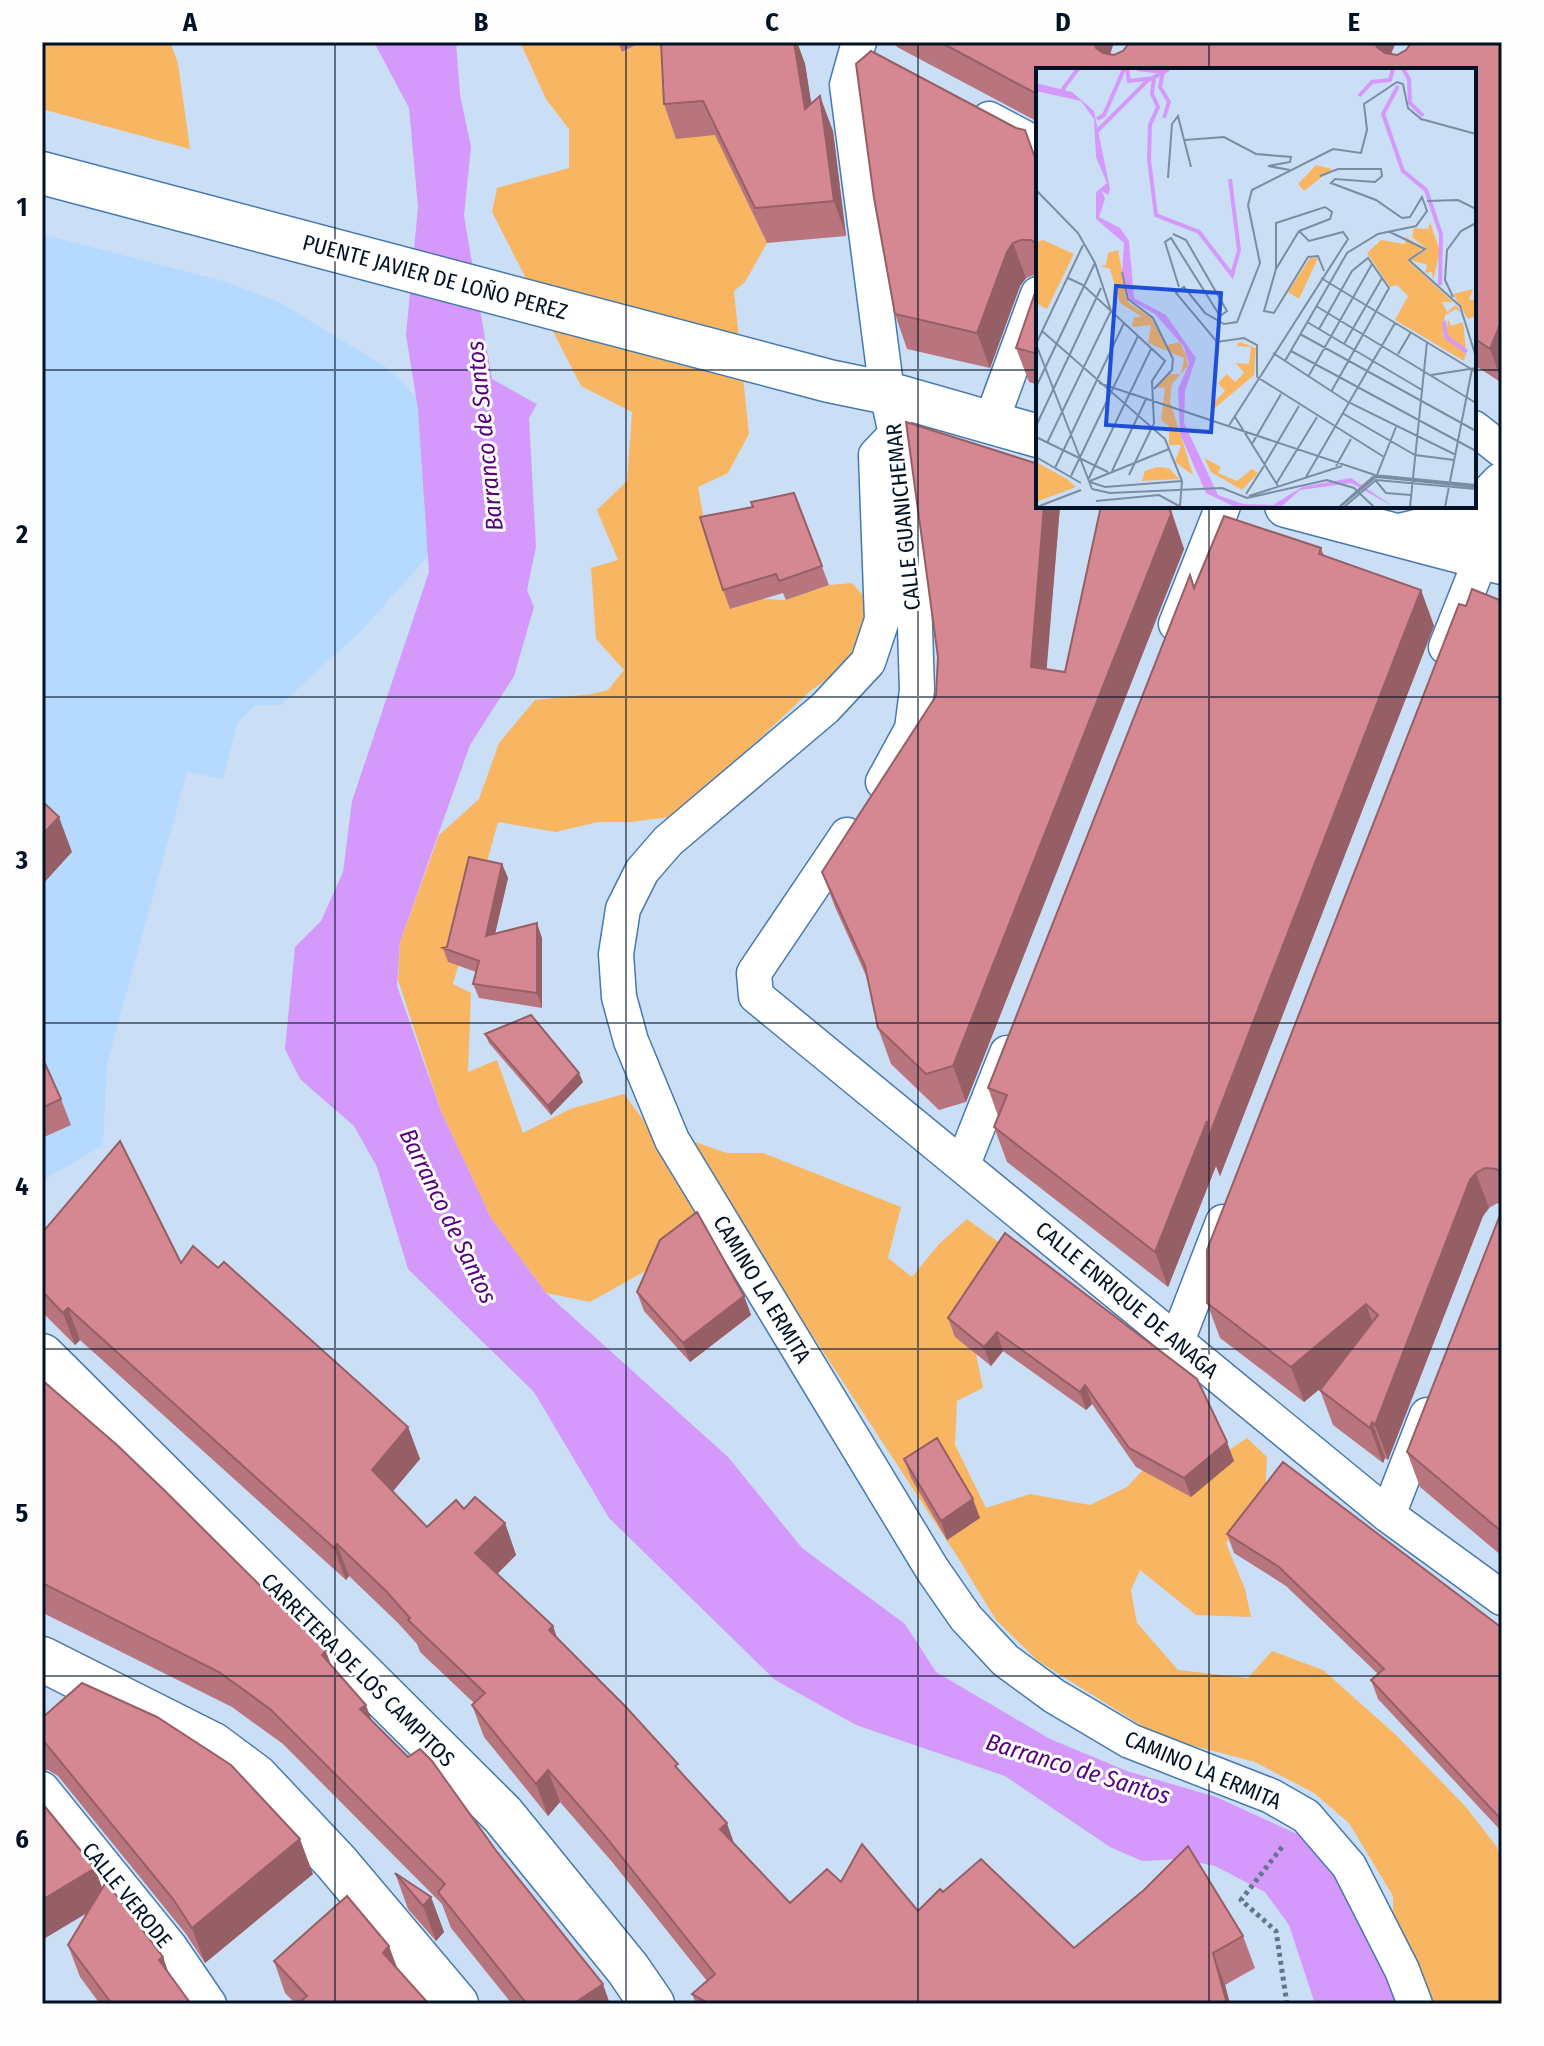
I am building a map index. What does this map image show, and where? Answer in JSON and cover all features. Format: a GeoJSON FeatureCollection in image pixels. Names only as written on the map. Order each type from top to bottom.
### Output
{"type":"FeatureCollection","features":[{"type":"Feature","properties":{"kind":"main road","name":"CARRETERA DE LOS CAMPITOS"},"geometry":{"type":"LineString","coordinates":[[42,1356],[503,1815],[628,1969],[652,2004]]}},
{"type":"Feature","properties":{"kind":"main road"},"geometry":{"type":"LineString","coordinates":[[42,1659],[213,1745],[256,1777],[336,1862],[456,2004]]}},
{"type":"Feature","properties":{"kind":"street","name":"CALLE GUANICHEMAR"},"geometry":{"type":"LineString","coordinates":[[756,996],[754,973],[896,762],[912,729],[917,690],[913,565],[847,85],[862,49]]}},
{"type":"Feature","properties":{"kind":"street"},"geometry":{"type":"LineString","coordinates":[[968,108],[1036,144]]}},
{"type":"Feature","properties":{"kind":"street","name":"PUENTE JAVIER DE LOÑO PEREZ"},"geometry":{"type":"LineString","coordinates":[[42,173],[829,381],[887,393],[1036,435]]}},
{"type":"Feature","properties":{"kind":"street"},"geometry":{"type":"LineString","coordinates":[[991,422],[1036,299]]}},
{"type":"Feature","properties":{"kind":"street"},"geometry":{"type":"LineString","coordinates":[[1476,430],[1502,450]]}},
{"type":"Feature","properties":{"kind":"street","name":"CAMINO LA ERMITA"},"geometry":{"type":"LineString","coordinates":[[896,434],[876,455],[882,620],[868,662],[825,708],[668,841],[642,871],[623,909],[616,954],[619,997],[631,1041],[672,1140],[918,1545],[966,1618],[1005,1660],[1054,1696],[1130,1741],[1271,1796],[1306,1816],[1349,1866],[1402,1970],[1415,2004]]}},
{"type":"Feature","properties":{"kind":"street"},"geometry":{"type":"LineString","coordinates":[[1399,535],[1454,522],[1473,511],[1502,484]]}},
{"type":"Feature","properties":{"kind":"street"},"geometry":{"type":"LineString","coordinates":[[1435,675],[1491,560],[1502,506]]}},
{"type":"Feature","properties":{"kind":"street"},"geometry":{"type":"LineString","coordinates":[[1165,652],[1222,508]]}},
{"type":"Feature","properties":{"kind":"street"},"geometry":{"type":"LineString","coordinates":[[1294,508],[1491,560]]}},
{"type":"Feature","properties":{"kind":"street","name":"CALLE ENRIQUE DE ANAGA"},"geometry":{"type":"LineString","coordinates":[[756,996],[1388,1515],[1502,1598]]}},
{"type":"Feature","properties":{"kind":"street"},"geometry":{"type":"LineString","coordinates":[[963,1164],[1021,1018]]}},
{"type":"Feature","properties":{"kind":"street"},"geometry":{"type":"LineString","coordinates":[[1177,1341],[1235,1193]]}},
{"type":"Feature","properties":{"kind":"street"},"geometry":{"type":"LineString","coordinates":[[1388,1515],[1439,1384]]}},
{"type":"Feature","properties":{"kind":"street","name":"CALLE VERODE"},"geometry":{"type":"LineString","coordinates":[[42,1789],[170,1947],[209,2004]]}},
{"type":"Feature","properties":{"kind":"path"},"geometry":{"type":"LineString","coordinates":[[1287,2004],[1276,1931],[1241,1900],[1306,1816]]}},
{"type":"Feature","properties":{"kind":"shaded area"},"geometry":{"type":"Polygon","coordinates":[[[42,42],[170,42],[178,63],[190,149],[42,109],[42,42]]]}},
{"type":"Feature","properties":{"kind":"shaded area"},"geometry":{"type":"Polygon","coordinates":[[[520,42],[618,42],[623,52],[642,42],[669,42],[753,126],[736,179],[767,243],[745,282],[734,291],[749,434],[728,473],[698,487],[707,536],[731,609],[762,599],[786,600],[829,585],[852,583],[869,602],[863,653],[809,692],[678,816],[631,822],[598,822],[556,832],[498,822],[453,984],[471,993],[468,1072],[497,1060],[523,1133],[570,1109],[624,1094],[648,1126],[727,1153],[763,1153],[901,1207],[888,1258],[912,1277],[939,1244],[967,1219],[1012,1252],[976,1354],[983,1388],[957,1401],[955,1445],[986,1508],[1030,1494],[1090,1505],[1127,1487],[1143,1470],[1229,1450],[1247,1438],[1267,1457],[1265,1502],[1226,1543],[1245,1589],[1251,1617],[1196,1615],[1140,1570],[1131,1590],[1137,1623],[1178,1670],[1248,1678],[1272,1651],[1323,1670],[1396,1735],[1466,1807],[1497,1847],[1502,1865],[1502,2004],[1406,2004],[1408,1946],[1393,1913],[1393,1896],[1349,1823],[1314,1793],[1255,1762],[1160,1737],[1038,1661],[996,1620],[957,1556],[740,1229],[707,1229],[667,1259],[590,1302],[546,1293],[491,1218],[441,1111],[398,980],[400,942],[439,835],[479,799],[499,743],[535,700],[608,690],[624,670],[596,639],[591,568],[618,560],[597,510],[627,481],[632,412],[581,386],[492,212],[497,188],[569,168],[569,129],[546,99],[520,42]]]}},
{"type":"Feature","properties":{"kind":"shaded area"},"geometry":{"type":"Polygon","coordinates":[[[42,234],[226,282],[279,302],[386,367],[418,398],[429,555],[361,631],[280,705],[255,705],[238,722],[223,779],[187,772],[107,1064],[103,1145],[42,1181],[42,234]]]}},
{"type":"Feature","properties":{"kind":"water","name":"Barranco de Santos"},"geometry":{"type":"Polygon","coordinates":[[[374,42],[456,42],[460,95],[471,147],[464,216],[492,379],[537,404],[529,418],[536,547],[527,590],[534,607],[514,676],[470,745],[400,942],[397,986],[441,1111],[491,1218],[546,1293],[728,1457],[802,1548],[905,1624],[936,1672],[1050,1739],[1127,1771],[1216,1797],[1332,1850],[1393,1913],[1408,1946],[1406,2004],[1315,2004],[1289,1925],[1265,1892],[1215,1866],[1181,1859],[1142,1861],[1110,1847],[1005,1776],[856,1725],[775,1680],[609,1518],[534,1392],[408,1269],[377,1167],[354,1126],[300,1079],[285,1049],[295,947],[321,921],[343,872],[352,801],[429,572],[418,409],[406,335],[418,207],[409,108],[374,42]]]}},
{"type":"Feature","properties":{"kind":"building"},"geometry":{"type":"Polygon","coordinates":[[[661,42],[794,42],[805,109],[820,96],[834,201],[755,208],[703,101],[664,104],[661,42]]]}},
{"type":"Feature","properties":{"kind":"building"},"geometry":{"type":"Polygon","coordinates":[[[940,42],[1094,42],[1103,53],[1114,55],[1123,51],[1130,42],[1375,42],[1385,53],[1397,55],[1412,42],[1502,42],[1502,319],[1490,349],[1476,339],[1476,68],[1036,68],[1035,93],[940,42]]]}},
{"type":"Feature","properties":{"kind":"building"},"geometry":{"type":"Polygon","coordinates":[[[871,51],[1025,130],[1036,160],[1036,244],[1021,240],[1013,243],[1007,252],[977,333],[895,314],[874,198],[856,64],[871,51]]]}},
{"type":"Feature","properties":{"kind":"building"},"geometry":{"type":"Polygon","coordinates":[[[1036,290],[1036,353],[1016,348],[1036,290]]]}},
{"type":"Feature","properties":{"kind":"building"},"geometry":{"type":"Polygon","coordinates":[[[906,422],[1036,463],[1036,508],[1044,508],[1031,667],[1065,672],[1101,508],[1170,508],[1171,514],[953,1066],[926,1074],[878,1028],[865,966],[822,872],[936,696],[938,657],[906,422]]]}},
{"type":"Feature","properties":{"kind":"building"},"geometry":{"type":"Polygon","coordinates":[[[794,493],[822,566],[779,581],[776,574],[723,590],[700,517],[753,507],[751,502],[794,493]]]}},
{"type":"Feature","properties":{"kind":"building"},"geometry":{"type":"Polygon","coordinates":[[[1224,516],[1321,548],[1319,554],[1421,590],[1207,1141],[1207,1121],[1155,1252],[994,1127],[1007,1095],[988,1088],[1190,575],[1194,588],[1224,516]]]}},
{"type":"Feature","properties":{"kind":"building"},"geometry":{"type":"Polygon","coordinates":[[[1472,589],[1502,601],[1502,1173],[1485,1168],[1470,1180],[1375,1425],[1372,1422],[1370,1428],[1320,1390],[1378,1315],[1366,1304],[1291,1367],[1207,1303],[1207,1250],[1459,604],[1466,606],[1472,589]]]}},
{"type":"Feature","properties":{"kind":"building"},"geometry":{"type":"Polygon","coordinates":[[[42,801],[59,817],[42,835],[42,801]]]}},
{"type":"Feature","properties":{"kind":"building"},"geometry":{"type":"Polygon","coordinates":[[[469,857],[502,864],[486,936],[537,923],[537,993],[473,984],[479,961],[443,948],[447,947],[469,857]]]}},
{"type":"Feature","properties":{"kind":"building"},"geometry":{"type":"Polygon","coordinates":[[[531,1015],[579,1073],[548,1106],[485,1034],[531,1015]]]}},
{"type":"Feature","properties":{"kind":"building"},"geometry":{"type":"Polygon","coordinates":[[[42,1057],[61,1099],[42,1108],[42,1057]]]}},
{"type":"Feature","properties":{"kind":"building"},"geometry":{"type":"Polygon","coordinates":[[[120,1141],[181,1263],[193,1246],[218,1268],[224,1262],[408,1427],[372,1470],[427,1527],[456,1500],[464,1509],[475,1497],[505,1523],[475,1553],[553,1626],[549,1630],[678,1764],[675,1766],[727,1823],[720,1829],[790,1903],[827,1869],[841,1882],[862,1844],[918,1911],[940,1889],[943,1892],[981,1859],[1074,1948],[1144,1890],[1188,1846],[1243,1936],[1213,1953],[1227,2004],[710,2004],[692,1994],[715,1974],[548,1770],[536,1784],[472,1705],[485,1693],[408,1620],[410,1618],[386,1591],[337,1544],[334,1548],[68,1308],[63,1313],[42,1291],[42,1233],[120,1141]]]}},
{"type":"Feature","properties":{"kind":"building"},"geometry":{"type":"Polygon","coordinates":[[[1502,1210],[1502,1532],[1407,1452],[1502,1210]]]}},
{"type":"Feature","properties":{"kind":"building"},"geometry":{"type":"Polygon","coordinates":[[[697,1212],[744,1296],[683,1343],[637,1292],[660,1240],[697,1212]]]}},
{"type":"Feature","properties":{"kind":"building"},"geometry":{"type":"Polygon","coordinates":[[[1005,1233],[1197,1379],[1227,1442],[1184,1478],[1129,1448],[1085,1385],[1080,1392],[997,1332],[984,1347],[948,1318],[1005,1233]]]}},
{"type":"Feature","properties":{"kind":"building"},"geometry":{"type":"Polygon","coordinates":[[[42,1380],[117,1445],[326,1651],[322,1655],[366,1705],[360,1709],[408,1757],[420,1749],[432,1761],[497,1852],[603,1984],[573,2004],[527,2004],[438,1892],[445,1884],[270,1709],[219,1672],[42,1583],[42,1380]]]}},
{"type":"Feature","properties":{"kind":"building"},"geometry":{"type":"Polygon","coordinates":[[[937,1438],[973,1499],[941,1521],[904,1459],[937,1438]]]}},
{"type":"Feature","properties":{"kind":"building"},"geometry":{"type":"Polygon","coordinates":[[[1283,1462],[1502,1628],[1502,1826],[1499,1817],[1371,1680],[1384,1669],[1279,1567],[1227,1534],[1283,1462]]]}},
{"type":"Feature","properties":{"kind":"building"},"geometry":{"type":"Polygon","coordinates":[[[82,1683],[157,1717],[231,1765],[300,1839],[192,1928],[173,1899],[42,1739],[42,1718],[82,1683]]]}},
{"type":"Feature","properties":{"kind":"building"},"geometry":{"type":"Polygon","coordinates":[[[42,1803],[95,1868],[42,1900],[42,1803]]]}},
{"type":"Feature","properties":{"kind":"building"},"geometry":{"type":"Polygon","coordinates":[[[395,1873],[431,1897],[423,1906],[395,1873]]]}},
{"type":"Feature","properties":{"kind":"building"},"geometry":{"type":"Polygon","coordinates":[[[106,1882],[163,1957],[159,1960],[191,2004],[112,2004],[68,1945],[106,1882]]]}},
{"type":"Feature","properties":{"kind":"building"},"geometry":{"type":"Polygon","coordinates":[[[347,1896],[389,1946],[383,1953],[429,2004],[303,2004],[301,2001],[307,1996],[274,1961],[347,1896]]]}}]}
